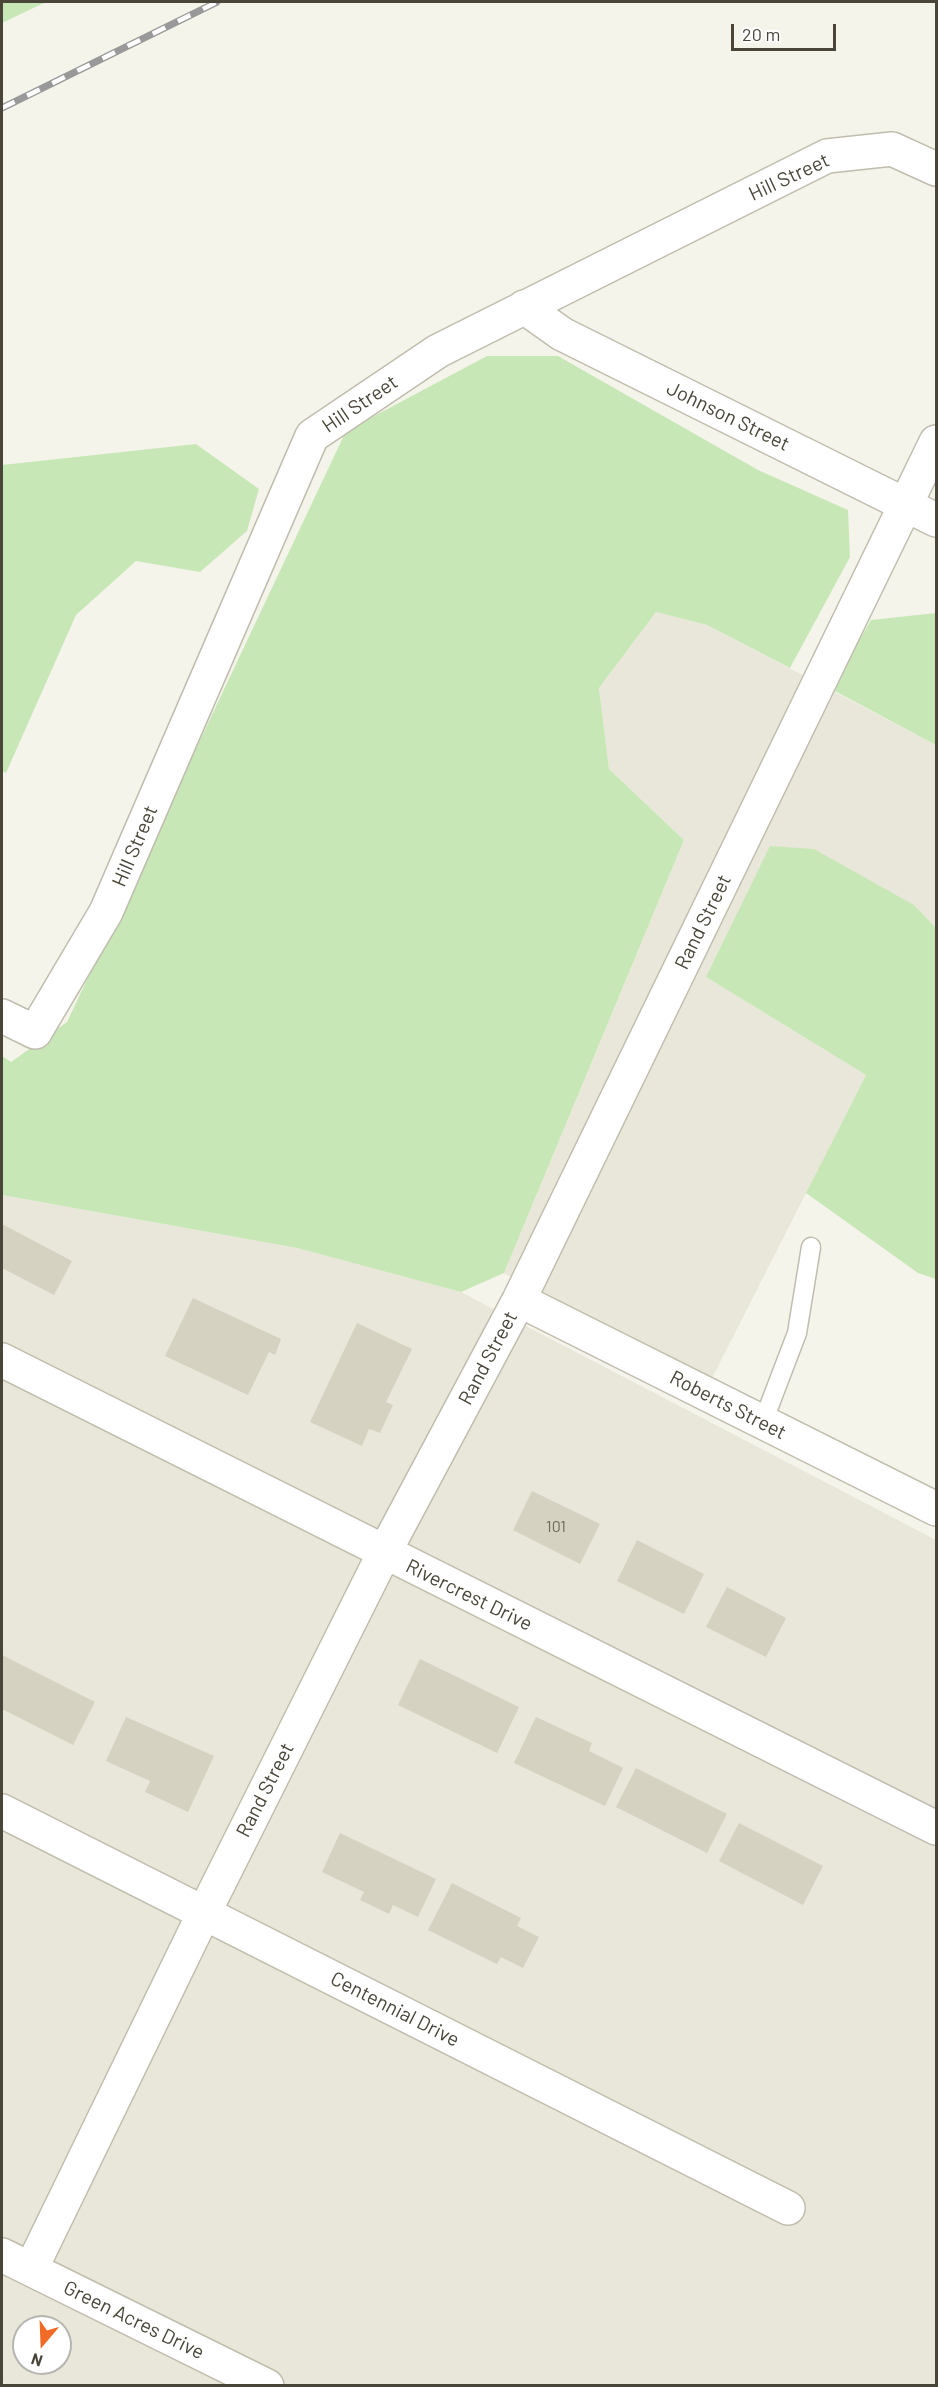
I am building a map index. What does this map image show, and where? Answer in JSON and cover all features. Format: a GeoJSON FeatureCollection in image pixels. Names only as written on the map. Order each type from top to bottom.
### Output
{"type":"FeatureCollection","features":[{"type":"Feature","properties":{"kind":"street","name":"Hill Street"},"geometry":{"type":"LineString","coordinates":[[2,1016],[35,1032],[106,912],[312,436],[438,351],[826,156],[892,149],[936,169]]}},
{"type":"Feature","properties":{"kind":"street","name":"Johnson Street"},"geometry":{"type":"LineString","coordinates":[[524,307],[562,334],[936,520]]}},
{"type":"Feature","properties":{"kind":"street","name":"Rand Street"},"geometry":{"type":"LineString","coordinates":[[31,2269],[204,1913],[384,1553],[519,1300],[936,442]]}},
{"type":"Feature","properties":{"kind":"street","name":"Roberts Street"},"geometry":{"type":"LineString","coordinates":[[519,1300],[936,1509]]}},
{"type":"Feature","properties":{"kind":"street","name":"Rivercrest Drive"},"geometry":{"type":"LineString","coordinates":[[2,1360],[936,1828]]}},
{"type":"Feature","properties":{"kind":"street","name":"Centennial Drive"},"geometry":{"type":"LineString","coordinates":[[2,1811],[788,2208]]}},
{"type":"Feature","properties":{"kind":"street","name":"Green Acres Drive"},"geometry":{"type":"LineString","coordinates":[[2,2255],[267,2385]]}},
{"type":"Feature","properties":{"kind":"lane"},"geometry":{"type":"LineString","coordinates":[[763,1422],[797,1333],[811,1246]]}},
{"type":"Feature","properties":{"kind":"shaded area"},"geometry":{"type":"Polygon","coordinates":[[[656,612],[707,625],[936,745],[936,928],[914,905],[706,977],[866,1075],[708,1386],[504,1273],[684,840],[609,769],[599,688],[656,612]]]}},
{"type":"Feature","properties":{"kind":"shaded area"},"geometry":{"type":"Polygon","coordinates":[[[2,1195],[297,1248],[461,1292],[936,1540],[936,2385],[8,2386],[2,2382],[2,1195]]]}},
{"type":"Feature","properties":{"kind":"green space"},"geometry":{"type":"Polygon","coordinates":[[[2,2],[46,2],[2,23],[2,2]]]}},
{"type":"Feature","properties":{"kind":"green space"},"geometry":{"type":"Polygon","coordinates":[[[487,356],[558,356],[758,470],[848,510],[850,557],[790,668],[707,625],[656,612],[599,688],[609,769],[684,840],[504,1273],[461,1292],[297,1248],[2,1195],[2,1056],[11,1062],[67,1022],[346,431],[487,356]]]}},
{"type":"Feature","properties":{"kind":"green space"},"geometry":{"type":"Polygon","coordinates":[[[196,444],[259,489],[247,531],[200,572],[136,561],[76,615],[6,773],[2,771],[2,465],[196,444]]]}},
{"type":"Feature","properties":{"kind":"green space"},"geometry":{"type":"Polygon","coordinates":[[[936,613],[936,745],[831,689],[871,620],[936,613]]]}},
{"type":"Feature","properties":{"kind":"green space"},"geometry":{"type":"Polygon","coordinates":[[[770,846],[814,849],[914,905],[936,928],[936,1279],[918,1273],[806,1193],[866,1075],[706,977],[770,846]]]}},
{"type":"Feature","properties":{"kind":"building"},"geometry":{"type":"Polygon","coordinates":[[[2,1224],[72,1261],[54,1295],[2,1268],[2,1224]]]}},
{"type":"Feature","properties":{"kind":"building"},"geometry":{"type":"Polygon","coordinates":[[[193,1298],[281,1339],[275,1355],[269,1352],[248,1395],[165,1356],[193,1298]]]}},
{"type":"Feature","properties":{"kind":"building"},"geometry":{"type":"Polygon","coordinates":[[[357,1323],[412,1349],[386,1402],[393,1405],[380,1433],[369,1429],[362,1446],[310,1422],[357,1323]]]}},
{"type":"Feature","properties":{"kind":"building"},"geometry":{"type":"Polygon","coordinates":[[[532,1491],[600,1524],[580,1564],[513,1530],[532,1491]]]}},
{"type":"Feature","properties":{"kind":"building"},"geometry":{"type":"Polygon","coordinates":[[[637,1540],[704,1574],[684,1614],[617,1581],[637,1540]]]}},
{"type":"Feature","properties":{"kind":"building"},"geometry":{"type":"Polygon","coordinates":[[[727,1587],[786,1618],[766,1657],[706,1627],[727,1587]]]}},
{"type":"Feature","properties":{"kind":"building"},"geometry":{"type":"Polygon","coordinates":[[[2,1655],[95,1702],[73,1745],[2,1709],[2,1655]]]}},
{"type":"Feature","properties":{"kind":"building"},"geometry":{"type":"Polygon","coordinates":[[[420,1659],[519,1707],[497,1753],[398,1705],[420,1659]]]}},
{"type":"Feature","properties":{"kind":"building"},"geometry":{"type":"Polygon","coordinates":[[[126,1717],[214,1756],[188,1812],[145,1792],[150,1781],[106,1761],[126,1717]]]}},
{"type":"Feature","properties":{"kind":"building"},"geometry":{"type":"Polygon","coordinates":[[[536,1717],[592,1743],[589,1751],[623,1768],[605,1806],[514,1763],[536,1717]]]}},
{"type":"Feature","properties":{"kind":"building"},"geometry":{"type":"Polygon","coordinates":[[[636,1768],[727,1814],[707,1853],[616,1807],[636,1768]]]}},
{"type":"Feature","properties":{"kind":"building"},"geometry":{"type":"Polygon","coordinates":[[[739,1823],[823,1866],[803,1905],[719,1861],[739,1823]]]}},
{"type":"Feature","properties":{"kind":"building"},"geometry":{"type":"Polygon","coordinates":[[[340,1833],[436,1879],[418,1917],[393,1905],[389,1914],[360,1900],[364,1892],[322,1872],[340,1833]]]}},
{"type":"Feature","properties":{"kind":"building"},"geometry":{"type":"Polygon","coordinates":[[[452,1883],[521,1918],[517,1926],[539,1937],[523,1968],[501,1957],[497,1964],[428,1930],[452,1883]]]}},
{"type":"Feature","properties":{"kind":"railway"},"geometry":{"type":"LineString","coordinates":[[2,108],[217,2]]}}]}
